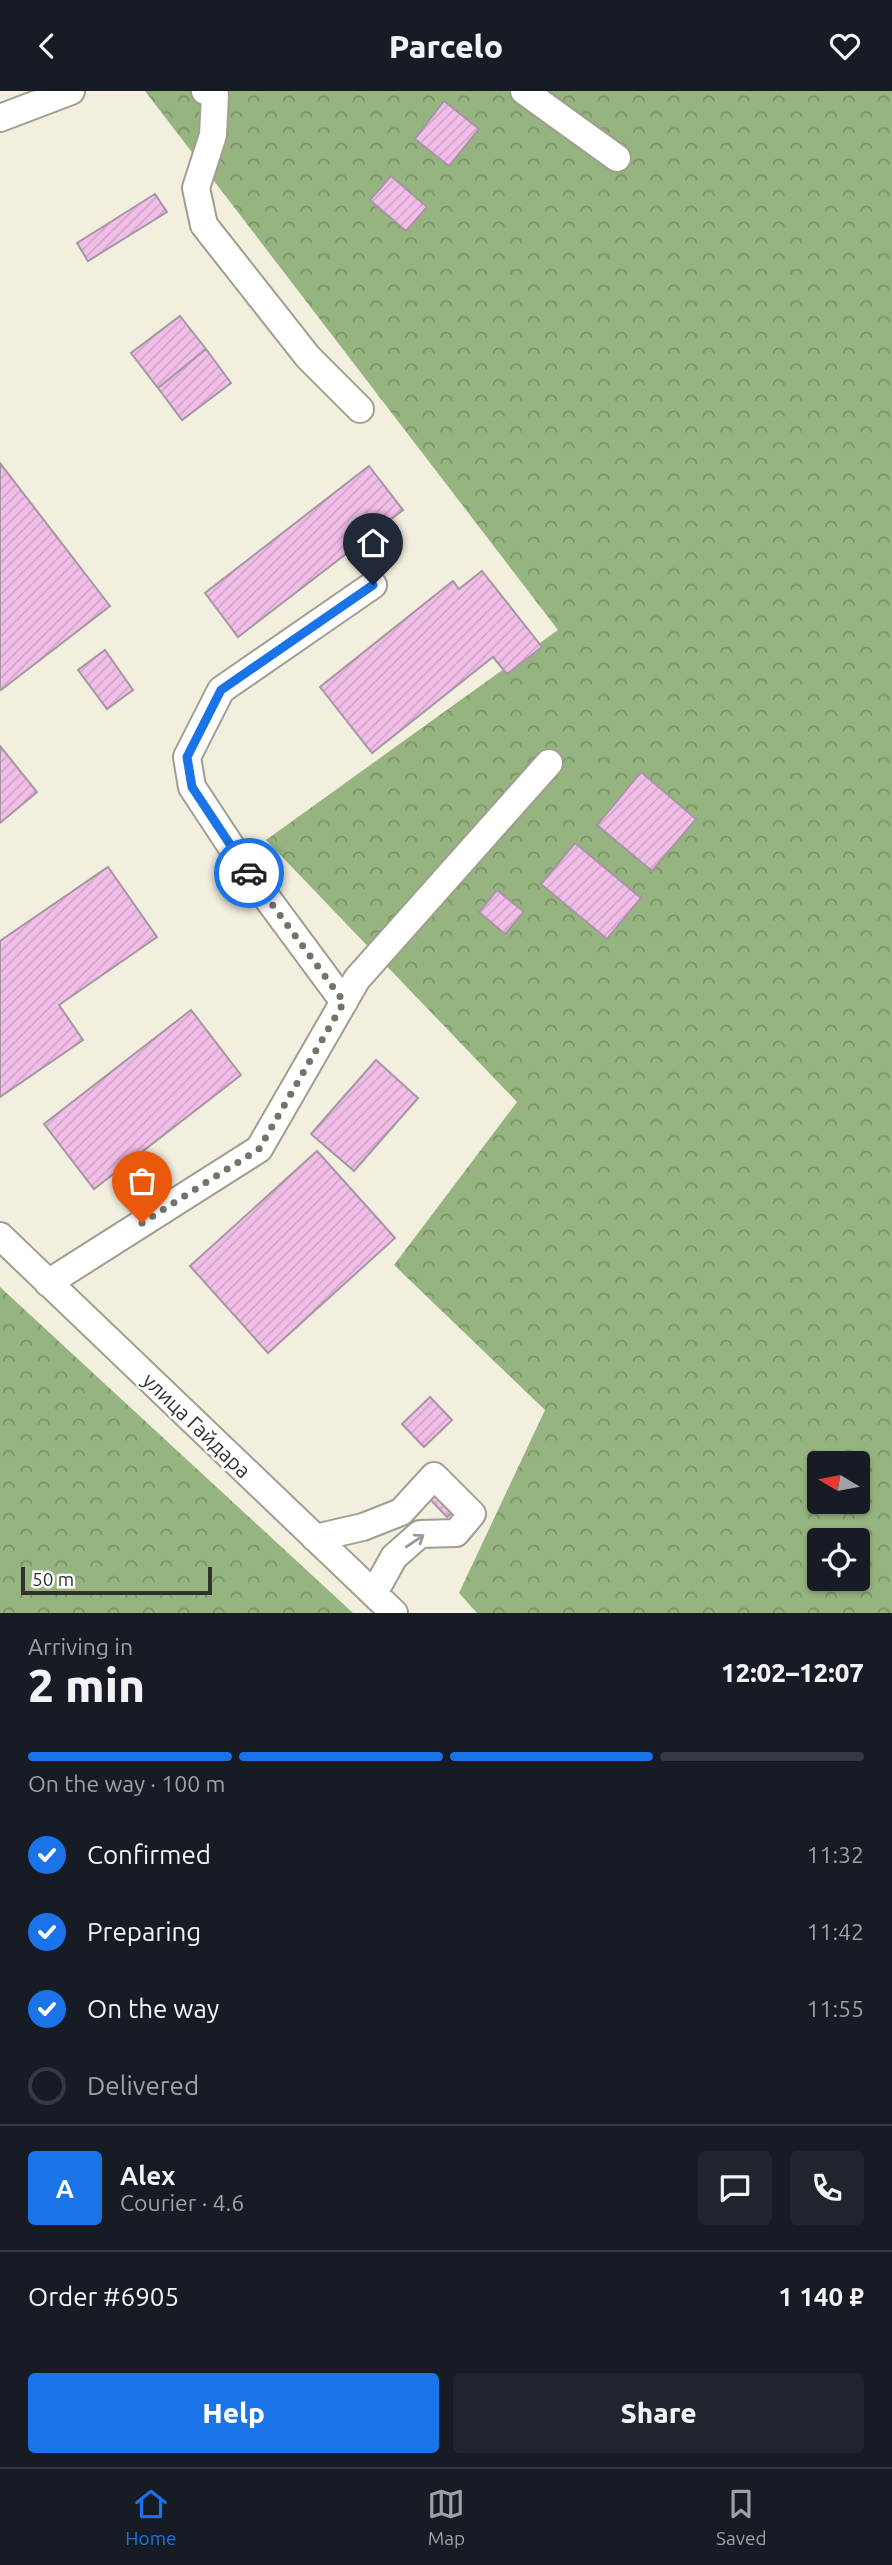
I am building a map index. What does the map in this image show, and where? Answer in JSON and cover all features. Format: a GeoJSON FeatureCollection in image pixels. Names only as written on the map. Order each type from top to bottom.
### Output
{"type":"FeatureCollection","features":[{"type":"Feature","properties":{"kind":"street"},"geometry":{"type":"LineString","coordinates":[[0,118],[71,91]]}},
{"type":"Feature","properties":{"kind":"street"},"geometry":{"type":"LineString","coordinates":[[205,91],[215,95],[213,135],[196,188],[204,225],[308,357],[360,409]]}},
{"type":"Feature","properties":{"kind":"street"},"geometry":{"type":"LineString","coordinates":[[524,91],[617,158]]}},
{"type":"Feature","properties":{"kind":"street"},"geometry":{"type":"LineString","coordinates":[[344,1002],[250,875],[192,787],[187,757],[221,690],[373,585]]}},
{"type":"Feature","properties":{"kind":"street"},"geometry":{"type":"LineString","coordinates":[[48,1283],[259,1149],[357,979],[550,763]]}},
{"type":"Feature","properties":{"kind":"street","name":"улица Гайдара"},"geometry":{"type":"LineString","coordinates":[[0,1236],[394,1613]]}},
{"type":"Feature","properties":{"kind":"street"},"geometry":{"type":"LineString","coordinates":[[315,1538],[363,1527],[401,1512],[434,1476],[472,1514],[456,1533],[420,1534],[394,1557],[374,1593]]}},
{"type":"Feature","properties":{"kind":"green space"},"geometry":{"type":"Polygon","coordinates":[[[145,91],[892,91],[892,1613],[477,1613],[459,1593],[545,1410],[394,1265],[517,1102],[266,840],[558,630],[145,91]]]}},
{"type":"Feature","properties":{"kind":"green space"},"geometry":{"type":"Polygon","coordinates":[[[0,1287],[353,1613],[0,1613],[0,1287]]]}},
{"type":"Feature","properties":{"kind":"building"},"geometry":{"type":"Polygon","coordinates":[[[444,101],[479,129],[449,166],[415,139],[444,101]]]}},
{"type":"Feature","properties":{"kind":"building"},"geometry":{"type":"Polygon","coordinates":[[[391,176],[427,207],[406,231],[370,200],[391,176]]]}},
{"type":"Feature","properties":{"kind":"building"},"geometry":{"type":"Polygon","coordinates":[[[155,194],[167,212],[88,261],[77,243],[155,194]]]}},
{"type":"Feature","properties":{"kind":"building"},"geometry":{"type":"Polygon","coordinates":[[[180,316],[206,349],[158,388],[131,353],[180,316]]]}},
{"type":"Feature","properties":{"kind":"building"},"geometry":{"type":"Polygon","coordinates":[[[206,349],[231,383],[182,420],[158,388],[206,349]]]}},
{"type":"Feature","properties":{"kind":"building"},"geometry":{"type":"Polygon","coordinates":[[[0,463],[110,606],[1,690],[0,689],[0,463]]]}},
{"type":"Feature","properties":{"kind":"building"},"geometry":{"type":"Polygon","coordinates":[[[369,466],[403,510],[238,637],[205,593],[369,466]]]}},
{"type":"Feature","properties":{"kind":"building"},"geometry":{"type":"Polygon","coordinates":[[[482,571],[542,647],[507,674],[493,657],[372,753],[320,687],[453,581],[459,589],[482,571]]]}},
{"type":"Feature","properties":{"kind":"building"},"geometry":{"type":"Polygon","coordinates":[[[105,650],[133,690],[107,709],[78,670],[105,650]]]}},
{"type":"Feature","properties":{"kind":"building"},"geometry":{"type":"Polygon","coordinates":[[[0,746],[37,792],[0,823],[0,746]]]}},
{"type":"Feature","properties":{"kind":"building"},"geometry":{"type":"Polygon","coordinates":[[[641,772],[696,819],[652,871],[597,825],[641,772]]]}},
{"type":"Feature","properties":{"kind":"building"},"geometry":{"type":"Polygon","coordinates":[[[575,843],[641,898],[607,939],[541,884],[575,843]]]}},
{"type":"Feature","properties":{"kind":"building"},"geometry":{"type":"Polygon","coordinates":[[[108,867],[157,937],[59,1005],[83,1040],[0,1097],[0,941],[108,867]]]}},
{"type":"Feature","properties":{"kind":"building"},"geometry":{"type":"Polygon","coordinates":[[[497,890],[524,912],[505,934],[479,912],[497,890]]]}},
{"type":"Feature","properties":{"kind":"building"},"geometry":{"type":"Polygon","coordinates":[[[191,1010],[241,1075],[94,1189],[44,1124],[191,1010]]]}},
{"type":"Feature","properties":{"kind":"building"},"geometry":{"type":"Polygon","coordinates":[[[376,1060],[418,1098],[354,1171],[311,1134],[376,1060]]]}},
{"type":"Feature","properties":{"kind":"building"},"geometry":{"type":"Polygon","coordinates":[[[317,1151],[395,1238],[268,1353],[190,1266],[317,1151]]]}},
{"type":"Feature","properties":{"kind":"building"},"geometry":{"type":"Polygon","coordinates":[[[430,1397],[452,1420],[424,1447],[402,1424],[430,1397]]]}},
{"type":"Feature","properties":{"kind":"building"},"geometry":{"type":"Polygon","coordinates":[[[439,1487],[458,1507],[447,1517],[426,1495],[439,1487]]]}},
{"type":"Feature","properties":{"kind":"way so far"},"geometry":{"type":"LineString","coordinates":[[142,1223],[259,1149],[344,1002],[249,873]]}},
{"type":"Feature","properties":{"kind":"route"},"geometry":{"type":"LineString","coordinates":[[249,873],[192,787],[187,757],[221,690],[373,585]]}}]}
